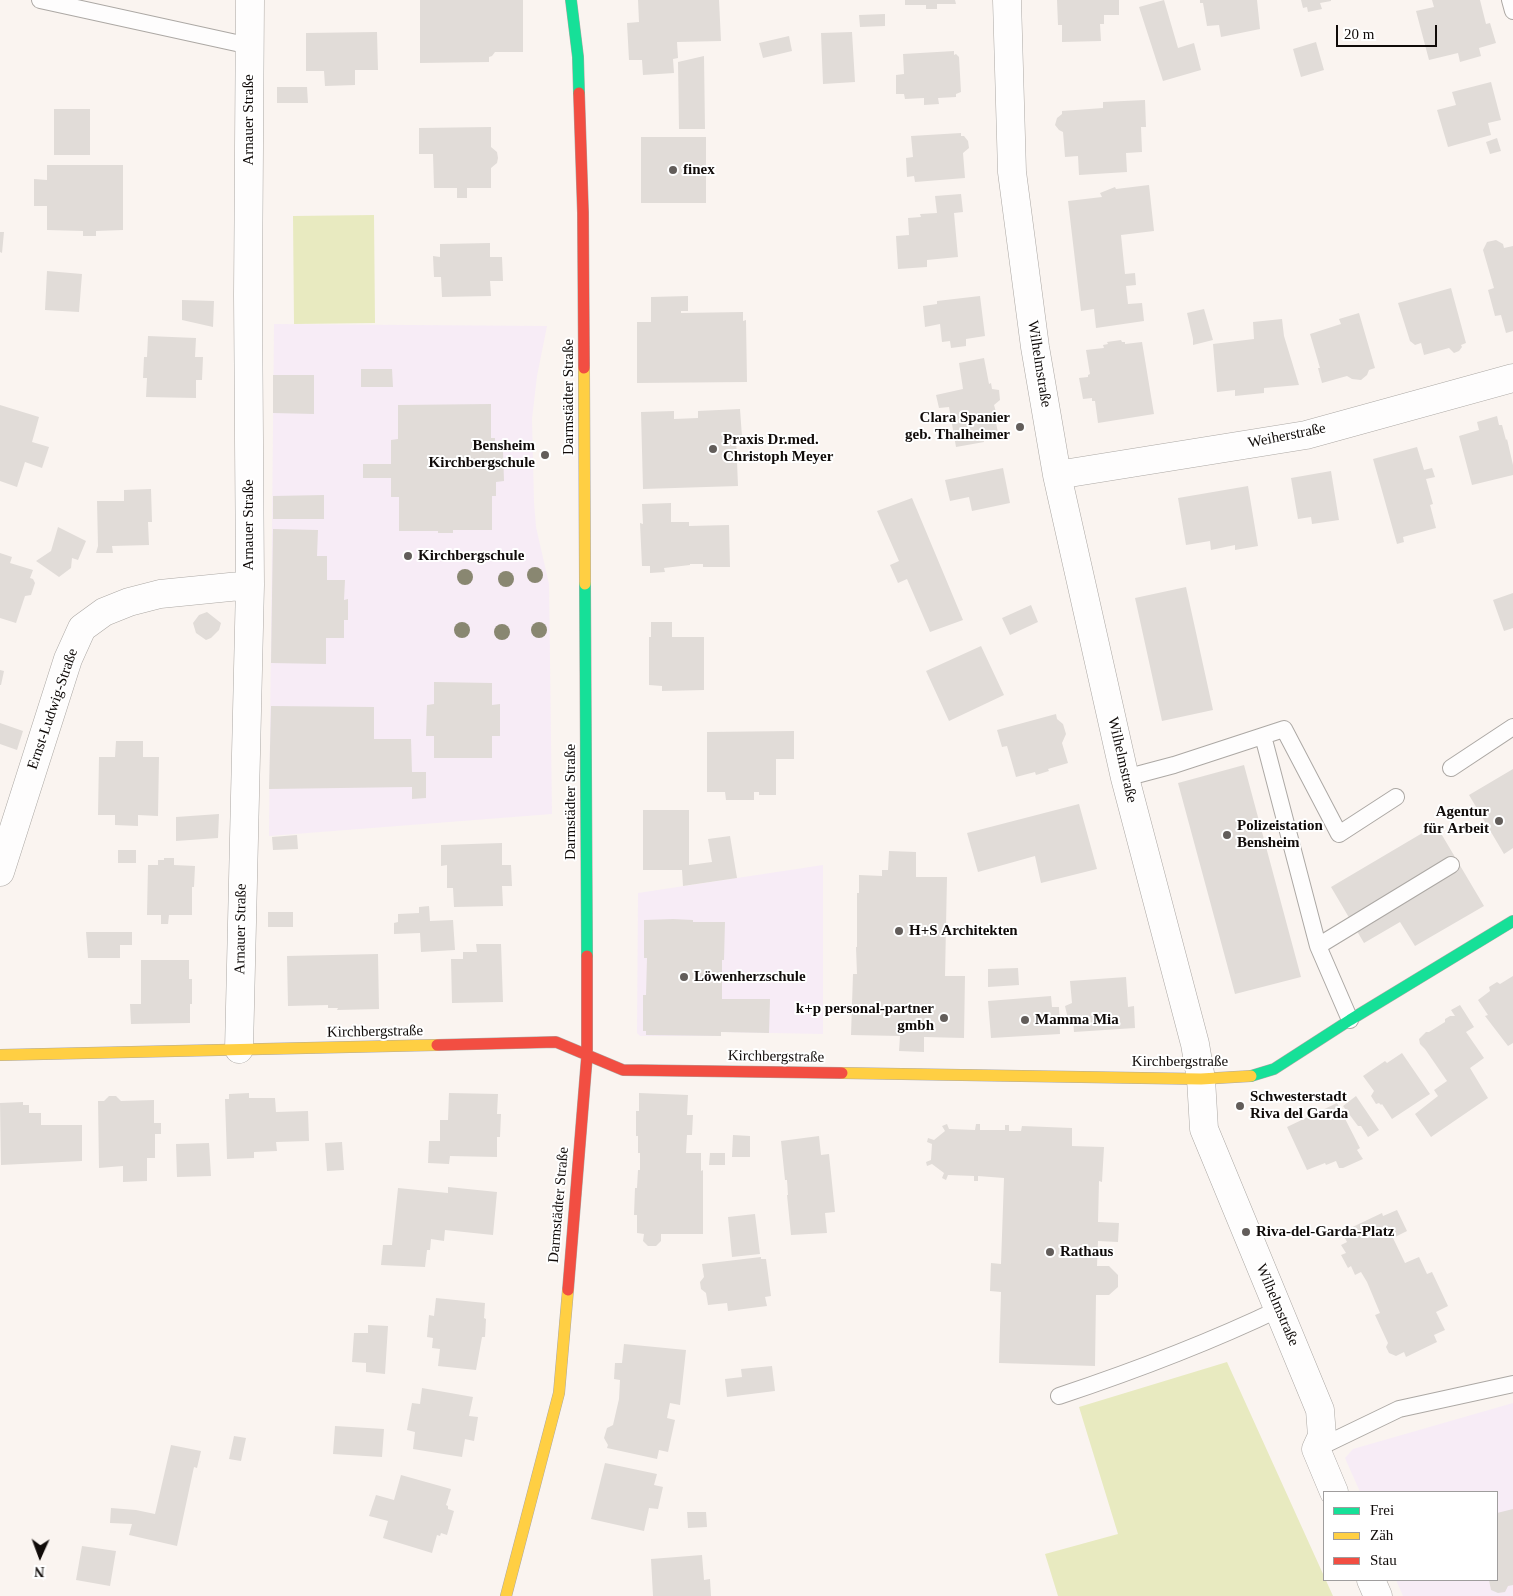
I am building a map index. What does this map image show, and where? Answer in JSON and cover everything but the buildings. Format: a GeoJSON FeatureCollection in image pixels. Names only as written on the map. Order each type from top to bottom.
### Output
{"type":"FeatureCollection","features":[{"type":"Feature","properties":{"kind":"main road","name":"Darmstädter Straße"},"geometry":{"type":"LineString","coordinates":[[506,1596],[559,1393],[587,1056],[583,213],[578,57],[571,0]]}},
{"type":"Feature","properties":{"kind":"main road","name":"Kirchbergstraße"},"geometry":{"type":"LineString","coordinates":[[0,1055],[556,1042],[623,1070],[1201,1079],[1247,1077],[1274,1069],[1350,1020],[1513,921]]}},
{"type":"Feature","properties":{"kind":"street","name":"Arnauer Straße"},"geometry":{"type":"LineString","coordinates":[[239,1049],[250,585],[248,285],[250,0]]}},
{"type":"Feature","properties":{"kind":"street","name":"Wilhelmstraße"},"geometry":{"type":"LineString","coordinates":[[1007,0],[1012,172],[1035,348],[1057,475],[1125,778],[1195,1044],[1201,1079],[1204,1130],[1320,1410],[1322,1436],[1316,1449]]}},
{"type":"Feature","properties":{"kind":"street","name":"Weiherstraße"},"geometry":{"type":"LineString","coordinates":[[1057,475],[1306,435],[1513,378]]}},
{"type":"Feature","properties":{"kind":"street","name":"Ernst-Ludwig-Straße"},"geometry":{"type":"LineString","coordinates":[[0,872],[68,659],[82,628],[104,612],[160,594],[250,585]]}},
{"type":"Feature","properties":{"kind":"street"},"geometry":{"type":"LineString","coordinates":[[1316,1449],[1334,1491]]}},
{"type":"Feature","properties":{"kind":"street"},"geometry":{"type":"LineString","coordinates":[[1371,1581],[1378,1596]]}},
{"type":"Feature","properties":{"kind":"lane"},"geometry":{"type":"LineString","coordinates":[[40,0],[250,46]]}},
{"type":"Feature","properties":{"kind":"lane"},"geometry":{"type":"LineString","coordinates":[[1510,0],[1513,11]]}},
{"type":"Feature","properties":{"kind":"lane"},"geometry":{"type":"LineString","coordinates":[[1451,768],[1513,727]]}},
{"type":"Feature","properties":{"kind":"lane"},"geometry":{"type":"LineString","coordinates":[[1125,778],[1174,765],[1284,729],[1339,834],[1396,797]]}},
{"type":"Feature","properties":{"kind":"lane"},"geometry":{"type":"LineString","coordinates":[[1263,736],[1318,946],[1350,1020]]}},
{"type":"Feature","properties":{"kind":"lane"},"geometry":{"type":"LineString","coordinates":[[1318,946],[1451,865]]}},
{"type":"Feature","properties":{"kind":"lane"},"geometry":{"type":"LineString","coordinates":[[1059,1396],[1108,1380],[1206,1343],[1279,1310]]}},
{"type":"Feature","properties":{"kind":"lane"},"geometry":{"type":"LineString","coordinates":[[1316,1449],[1399,1409],[1513,1384]]}},
{"type":"Feature","properties":{"kind":"shaded area","name":"Kirchbergschule"},"geometry":{"type":"Polygon","coordinates":[[[274,324],[547,326],[537,376],[532,419],[536,527],[549,584],[552,814],[269,836],[274,324]]]}},
{"type":"Feature","properties":{"kind":"shaded area"},"geometry":{"type":"Polygon","coordinates":[[[823,865],[823,1034],[721,1032],[721,1036],[640,1036],[637,1033],[638,893],[823,865]]]}},
{"type":"Feature","properties":{"kind":"shaded area"},"geometry":{"type":"Polygon","coordinates":[[[1513,1403],[1513,1596],[1403,1596],[1396,1581],[1498,1581],[1498,1491],[1360,1491],[1345,1458],[1353,1449],[1513,1403]]]}},
{"type":"Feature","properties":{"kind":"green space"},"geometry":{"type":"Polygon","coordinates":[[[374,215],[375,323],[294,324],[293,216],[374,215]]]}},
{"type":"Feature","properties":{"kind":"green space"},"geometry":{"type":"Polygon","coordinates":[[[1227,1362],[1323,1574],[1323,1581],[1326,1581],[1333,1596],[1058,1596],[1045,1554],[1118,1534],[1079,1407],[1227,1362]]]}},
{"type":"Feature","properties":{"kind":"traffic: fast"},"geometry":{"type":"LineString","coordinates":[[571,0],[578,57],[579,93]]}},
{"type":"Feature","properties":{"kind":"traffic: fast"},"geometry":{"type":"LineString","coordinates":[[585,584],[587,956]]}},
{"type":"Feature","properties":{"kind":"traffic: fast"},"geometry":{"type":"LineString","coordinates":[[1251,1076],[1274,1069],[1350,1020],[1513,921]]}},
{"type":"Feature","properties":{"kind":"traffic: slow"},"geometry":{"type":"LineString","coordinates":[[584,368],[585,584]]}},
{"type":"Feature","properties":{"kind":"traffic: slow"},"geometry":{"type":"LineString","coordinates":[[0,1055],[437,1045]]}},
{"type":"Feature","properties":{"kind":"traffic: slow"},"geometry":{"type":"LineString","coordinates":[[842,1073],[1201,1079],[1251,1076]]}},
{"type":"Feature","properties":{"kind":"traffic: slow"},"geometry":{"type":"LineString","coordinates":[[506,1596],[559,1393],[568,1290]]}},
{"type":"Feature","properties":{"kind":"traffic: jam"},"geometry":{"type":"LineString","coordinates":[[579,93],[583,213],[584,368]]}},
{"type":"Feature","properties":{"kind":"traffic: jam"},"geometry":{"type":"LineString","coordinates":[[568,1290],[587,1056],[587,956]]}},
{"type":"Feature","properties":{"kind":"traffic: jam"},"geometry":{"type":"LineString","coordinates":[[437,1045],[556,1042],[623,1070],[842,1073]]}},
{"type":"Feature","properties":{"kind":"place","name":"finex"},"geometry":{"type":"Point","coordinates":[673,170]}},
{"type":"Feature","properties":{"kind":"place","name":"Clara Spanier geb. Thalheimer"},"geometry":{"type":"Point","coordinates":[1020,427]}},
{"type":"Feature","properties":{"kind":"place","name":"Praxis Dr.med. Christoph Meyer"},"geometry":{"type":"Point","coordinates":[713,449]}},
{"type":"Feature","properties":{"kind":"place","name":"Bensheim Kirchbergschule"},"geometry":{"type":"Point","coordinates":[545,455]}},
{"type":"Feature","properties":{"kind":"place","name":"Kirchbergschule"},"geometry":{"type":"Point","coordinates":[408,556]}},
{"type":"Feature","properties":{"kind":"place","name":"Agentur für Arbeit"},"geometry":{"type":"Point","coordinates":[1499,821]}},
{"type":"Feature","properties":{"kind":"place","name":"Polizeistation Bensheim"},"geometry":{"type":"Point","coordinates":[1227,835]}},
{"type":"Feature","properties":{"kind":"place","name":"H+S Architekten"},"geometry":{"type":"Point","coordinates":[899,931]}},
{"type":"Feature","properties":{"kind":"place","name":"Löwenherzschule"},"geometry":{"type":"Point","coordinates":[684,977]}},
{"type":"Feature","properties":{"kind":"place","name":"k+p personal-partner gmbh"},"geometry":{"type":"Point","coordinates":[944,1018]}},
{"type":"Feature","properties":{"kind":"place","name":"Mamma Mia"},"geometry":{"type":"Point","coordinates":[1025,1020]}},
{"type":"Feature","properties":{"kind":"place","name":"Schwesterstadt Riva del Garda"},"geometry":{"type":"Point","coordinates":[1240,1106]}},
{"type":"Feature","properties":{"kind":"place","name":"Riva-del-Garda-Platz"},"geometry":{"type":"Point","coordinates":[1246,1232]}},
{"type":"Feature","properties":{"kind":"place","name":"Rathaus"},"geometry":{"type":"Point","coordinates":[1050,1252]}}]}
